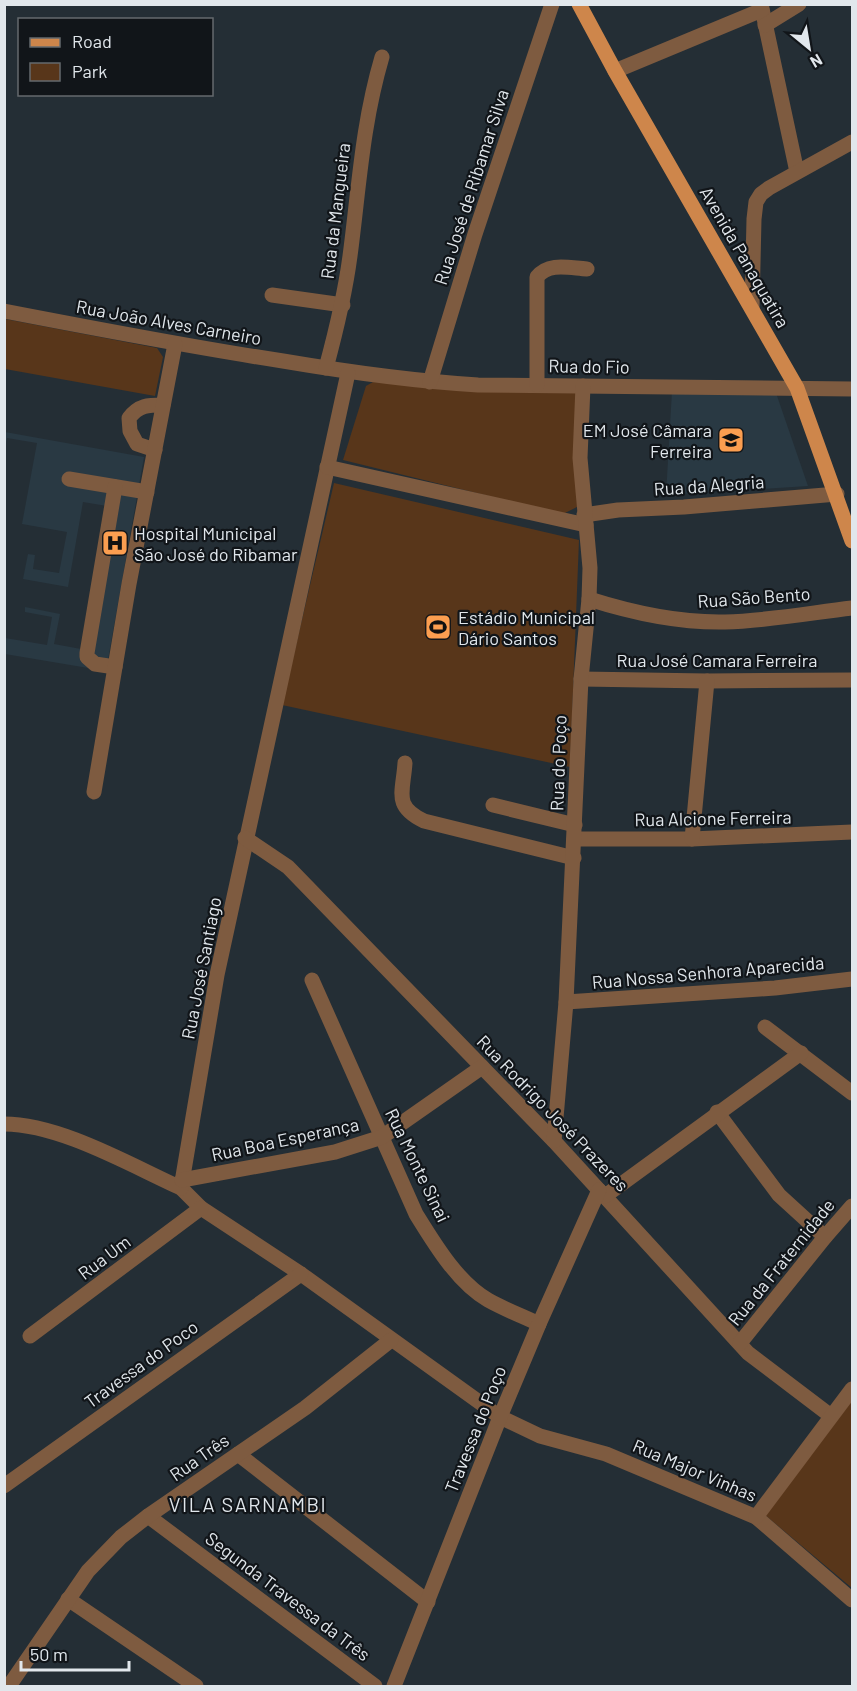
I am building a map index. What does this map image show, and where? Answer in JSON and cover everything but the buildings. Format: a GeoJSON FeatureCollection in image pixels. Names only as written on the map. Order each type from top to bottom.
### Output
{"type":"FeatureCollection","features":[{"type":"Feature","properties":{"kind":"main road","name":"Avenida Panaquatira"},"geometry":{"type":"LineString","coordinates":[[579,4],[797,388],[852,539]]}},
{"type":"Feature","properties":{"kind":"street","name":"Rua José de Ribamar Silva"},"geometry":{"type":"LineString","coordinates":[[430,382],[475,234],[552,4]]}},
{"type":"Feature","properties":{"kind":"street"},"geometry":{"type":"LineString","coordinates":[[765,25],[799,4]]}},
{"type":"Feature","properties":{"kind":"street"},"geometry":{"type":"LineString","coordinates":[[615,71],[762,7],[797,172]]}},
{"type":"Feature","properties":{"kind":"street","name":"Rua da Mangueira"},"geometry":{"type":"LineString","coordinates":[[326,368],[343,305],[360,156],[373,86],[382,57]]}},
{"type":"Feature","properties":{"kind":"street"},"geometry":{"type":"LineString","coordinates":[[752,307],[756,202],[769,188],[852,142]]}},
{"type":"Feature","properties":{"kind":"street"},"geometry":{"type":"LineString","coordinates":[[537,385],[537,278],[543,270],[551,267],[587,269]]}},
{"type":"Feature","properties":{"kind":"street"},"geometry":{"type":"LineString","coordinates":[[272,295],[343,305]]}},
{"type":"Feature","properties":{"kind":"street","name":"Rua João Alves Carneiro"},"geometry":{"type":"LineString","coordinates":[[4,311],[175,344],[326,368]]}},
{"type":"Feature","properties":{"kind":"street"},"geometry":{"type":"LineString","coordinates":[[94,792],[175,344]]}},
{"type":"Feature","properties":{"kind":"street","name":"Rua do Fio"},"geometry":{"type":"LineString","coordinates":[[326,368],[430,382],[852,389]]}},
{"type":"Feature","properties":{"kind":"street","name":"Rua José Santiago"},"geometry":{"type":"LineString","coordinates":[[182,1184],[217,975],[245,838],[348,372]]}},
{"type":"Feature","properties":{"kind":"street","name":"Rua do Poço"},"geometry":{"type":"LineString","coordinates":[[554,1141],[566,1002],[581,679],[590,599],[590,568],[580,458],[583,386]]}},
{"type":"Feature","properties":{"kind":"street"},"geometry":{"type":"LineString","coordinates":[[155,450],[137,444],[128,424],[129,418],[140,407],[163,405]]}},
{"type":"Feature","properties":{"kind":"street"},"geometry":{"type":"LineString","coordinates":[[327,467],[585,520]]}},
{"type":"Feature","properties":{"kind":"street"},"geometry":{"type":"LineString","coordinates":[[69,479],[147,492]]}},
{"type":"Feature","properties":{"kind":"street"},"geometry":{"type":"LineString","coordinates":[[115,487],[87,653],[87,657],[95,664],[115,667]]}},
{"type":"Feature","properties":{"kind":"street","name":"Rua da Alegria"},"geometry":{"type":"LineString","coordinates":[[585,520],[618,510],[837,494]]}},
{"type":"Feature","properties":{"kind":"street","name":"Rua São Bento"},"geometry":{"type":"LineString","coordinates":[[590,599],[648,615],[691,621],[725,622],[852,608]]}},
{"type":"Feature","properties":{"kind":"street","name":"Rua José Camara Ferreira"},"geometry":{"type":"LineString","coordinates":[[581,679],[852,680]]}},
{"type":"Feature","properties":{"kind":"street"},"geometry":{"type":"LineString","coordinates":[[692,839],[707,681]]}},
{"type":"Feature","properties":{"kind":"street"},"geometry":{"type":"LineString","coordinates":[[405,763],[402,803],[409,813],[424,821],[574,858]]}},
{"type":"Feature","properties":{"kind":"street","name":"Rua Alcione Ferreira"},"geometry":{"type":"LineString","coordinates":[[493,805],[575,832],[692,839],[852,832]]}},
{"type":"Feature","properties":{"kind":"street","name":"Rua Rodrigo José Prazeres"},"geometry":{"type":"LineString","coordinates":[[245,838],[288,867],[554,1141],[740,1343],[772,1372],[831,1416]]}},
{"type":"Feature","properties":{"kind":"street","name":"Rua Nossa Senhora Aparecida"},"geometry":{"type":"LineString","coordinates":[[566,1002],[776,988],[852,979]]}},
{"type":"Feature","properties":{"kind":"street","name":"Rua Monte Sinai"},"geometry":{"type":"LineString","coordinates":[[312,980],[416,1214],[438,1249],[457,1272],[486,1299],[539,1324]]}},
{"type":"Feature","properties":{"kind":"street"},"geometry":{"type":"LineString","coordinates":[[765,1027],[852,1093]]}},
{"type":"Feature","properties":{"kind":"street","name":"Travessa do Poço"},"geometry":{"type":"LineString","coordinates":[[394,1686],[539,1324],[602,1193],[801,1053]]}},
{"type":"Feature","properties":{"kind":"street","name":"Rua Boa Esperança"},"geometry":{"type":"LineString","coordinates":[[182,1184],[334,1152],[382,1137],[482,1067]]}},
{"type":"Feature","properties":{"kind":"street"},"geometry":{"type":"LineString","coordinates":[[717,1112],[779,1195],[825,1237]]}},
{"type":"Feature","properties":{"kind":"street"},"geometry":{"type":"LineString","coordinates":[[4,1124],[34,1126],[85,1144],[182,1184],[201,1208],[301,1274],[500,1417]]}},
{"type":"Feature","properties":{"kind":"street","name":"Rua da Fraternidade"},"geometry":{"type":"LineString","coordinates":[[740,1343],[852,1206]]}},
{"type":"Feature","properties":{"kind":"street","name":"Rua Um"},"geometry":{"type":"LineString","coordinates":[[30,1336],[201,1208]]}},
{"type":"Feature","properties":{"kind":"street","name":"Travessa do Poco"},"geometry":{"type":"LineString","coordinates":[[4,1486],[301,1274]]}},
{"type":"Feature","properties":{"kind":"street","name":"Rua Três"},"geometry":{"type":"LineString","coordinates":[[12,1685],[88,1570],[121,1537],[304,1408],[391,1340]]}},
{"type":"Feature","properties":{"kind":"street"},"geometry":{"type":"LineString","coordinates":[[756,1516],[852,1389]]}},
{"type":"Feature","properties":{"kind":"street","name":"Rua Major Vinhas"},"geometry":{"type":"LineString","coordinates":[[500,1417],[540,1436],[606,1454],[756,1516],[852,1600]]}},
{"type":"Feature","properties":{"kind":"street"},"geometry":{"type":"LineString","coordinates":[[238,1454],[428,1602]]}},
{"type":"Feature","properties":{"kind":"street","name":"Segunda Travessa da Três"},"geometry":{"type":"LineString","coordinates":[[148,1516],[375,1686]]}},
{"type":"Feature","properties":{"kind":"street"},"geometry":{"type":"LineString","coordinates":[[68,1599],[196,1686]]}},
{"type":"Feature","properties":{"kind":"shaded area","name":"EM José Câmara Ferreira"},"geometry":{"type":"Polygon","coordinates":[[[672,391],[776,393],[808,486],[666,495],[672,391]]]}},
{"type":"Feature","properties":{"kind":"shaded area","name":"Hospital Municipal São José do Ribamar"},"geometry":{"type":"Polygon","coordinates":[[[5,432],[144,457],[106,671],[5,654],[5,638],[47,645],[52,617],[25,612],[25,607],[60,614],[54,644],[81,649],[107,506],[83,502],[68,587],[23,579],[28,554],[35,555],[33,569],[59,573],[67,532],[22,524],[37,443],[7,438],[5,449],[5,432]]]}},
{"type":"Feature","properties":{"kind":"green space"},"geometry":{"type":"Polygon","coordinates":[[[5,319],[157,348],[163,357],[155,396],[5,369],[5,319]]]}},
{"type":"Feature","properties":{"kind":"green space"},"geometry":{"type":"Polygon","coordinates":[[[373,382],[576,389],[577,507],[565,513],[558,513],[343,460],[366,386],[373,382]]]}},
{"type":"Feature","properties":{"kind":"green space","name":"Estádio Municipal Dário Santos"},"geometry":{"type":"Polygon","coordinates":[[[334,483],[579,540],[570,767],[282,705],[334,483]]]}},
{"type":"Feature","properties":{"kind":"green space"},"geometry":{"type":"Polygon","coordinates":[[[852,1400],[852,1588],[765,1515],[852,1400]]]}},
{"type":"Feature","properties":{"kind":"place","name":"EM José Câmara Ferreira"},"geometry":{"type":"Point","coordinates":[731,440]}},
{"type":"Feature","properties":{"kind":"place","name":"Hospital Municipal São José do Ribamar"},"geometry":{"type":"Point","coordinates":[115,543]}},
{"type":"Feature","properties":{"kind":"place","name":"Estádio Municipal Dário Santos"},"geometry":{"type":"Point","coordinates":[438,627]}},
{"type":"Feature","properties":{"kind":"district","name":"VILA SARNAMBI"},"geometry":{"type":"Point","coordinates":[248,1504]}}]}
